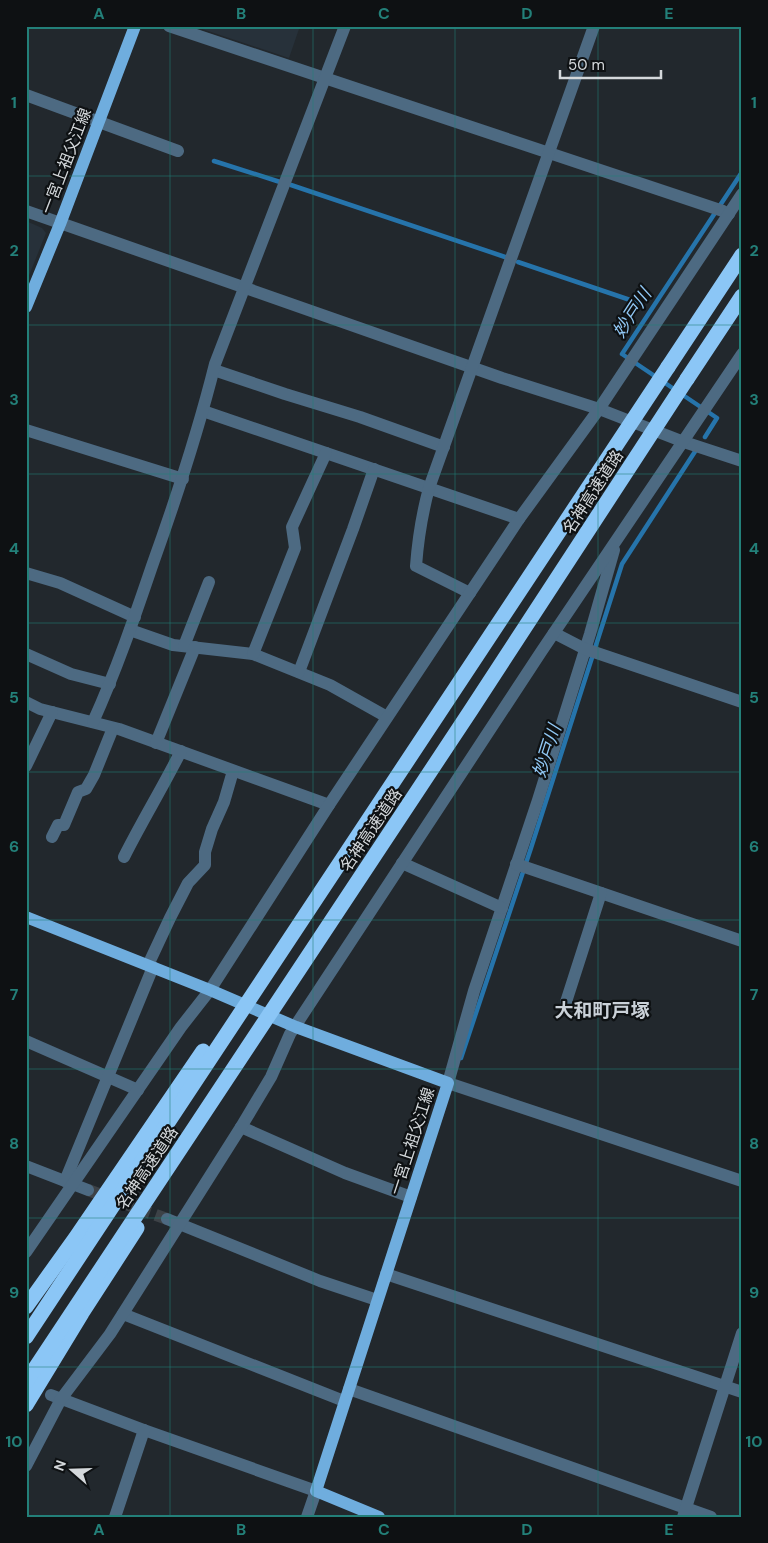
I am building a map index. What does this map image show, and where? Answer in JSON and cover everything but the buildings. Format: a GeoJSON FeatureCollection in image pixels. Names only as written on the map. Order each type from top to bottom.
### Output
{"type":"FeatureCollection","features":[{"type":"Feature","properties":{"kind":"highway","name":"名神高速道路"},"geometry":{"type":"LineString","coordinates":[[26,1337],[742,254]]}},
{"type":"Feature","properties":{"kind":"highway","name":"名神高速道路"},"geometry":{"type":"LineString","coordinates":[[26,1382],[567,565],[742,296]]}},
{"type":"Feature","properties":{"kind":"highway"},"geometry":{"type":"LineString","coordinates":[[26,1307],[76,1237],[373,800],[545,552]]}},
{"type":"Feature","properties":{"kind":"highway"},"geometry":{"type":"LineString","coordinates":[[26,1406],[117,1258],[478,714],[567,565]]}},
{"type":"Feature","properties":{"kind":"main road","name":"一宮上祖父江線"},"geometry":{"type":"LineString","coordinates":[[26,307],[60,224],[135,26]]}},
{"type":"Feature","properties":{"kind":"main road","name":"一宮上祖父江線"},"geometry":{"type":"LineString","coordinates":[[26,917],[210,990],[296,1027],[448,1083],[316,1491]]}},
{"type":"Feature","properties":{"kind":"main road"},"geometry":{"type":"LineString","coordinates":[[316,1491],[379,1517]]}},
{"type":"Feature","properties":{"kind":"street"},"geometry":{"type":"LineString","coordinates":[[169,26],[721,211]]}},
{"type":"Feature","properties":{"kind":"street"},"geometry":{"type":"LineString","coordinates":[[93,722],[110,684],[135,617],[182,479],[214,370],[345,26]]}},
{"type":"Feature","properties":{"kind":"street"},"geometry":{"type":"LineString","coordinates":[[470,593],[416,566],[418,536],[429,488],[594,26]]}},
{"type":"Feature","properties":{"kind":"street"},"geometry":{"type":"LineString","coordinates":[[26,95],[178,151]]}},
{"type":"Feature","properties":{"kind":"street"},"geometry":{"type":"LineString","coordinates":[[26,1252],[69,1183],[210,990],[329,805],[519,519],[632,360],[721,211],[742,194]]}},
{"type":"Feature","properties":{"kind":"street"},"geometry":{"type":"LineString","coordinates":[[26,211],[472,368],[599,409],[742,462]]}},
{"type":"Feature","properties":{"kind":"street"},"geometry":{"type":"LineString","coordinates":[[26,1466],[56,1397],[110,1334],[123,1314],[173,1221],[241,1127],[271,1077],[290,1034],[554,633],[742,354]]}},
{"type":"Feature","properties":{"kind":"street"},"geometry":{"type":"LineString","coordinates":[[214,370],[360,417],[444,447]]}},
{"type":"Feature","properties":{"kind":"street"},"geometry":{"type":"LineString","coordinates":[[202,411],[519,519]]}},
{"type":"Feature","properties":{"kind":"street"},"geometry":{"type":"LineString","coordinates":[[26,430],[182,479]]}},
{"type":"Feature","properties":{"kind":"street"},"geometry":{"type":"LineString","coordinates":[[253,654],[295,548],[292,527],[326,453]]}},
{"type":"Feature","properties":{"kind":"street"},"geometry":{"type":"LineString","coordinates":[[299,672],[354,529],[374,469]]}},
{"type":"Feature","properties":{"kind":"street"},"geometry":{"type":"LineString","coordinates":[[617,539],[591,650],[522,866],[502,908],[474,990],[448,1083],[742,1181]]}},
{"type":"Feature","properties":{"kind":"street"},"geometry":{"type":"LineString","coordinates":[[26,573],[60,583],[135,617]]}},
{"type":"Feature","properties":{"kind":"street"},"geometry":{"type":"LineString","coordinates":[[156,743],[209,582]]}},
{"type":"Feature","properties":{"kind":"street"},"geometry":{"type":"LineString","coordinates":[[130,630],[173,644],[253,654],[330,685],[387,717]]}},
{"type":"Feature","properties":{"kind":"street"},"geometry":{"type":"LineString","coordinates":[[554,633],[591,650],[742,702]]}},
{"type":"Feature","properties":{"kind":"street"},"geometry":{"type":"LineString","coordinates":[[26,654],[71,674],[110,684]]}},
{"type":"Feature","properties":{"kind":"street"},"geometry":{"type":"LineString","coordinates":[[26,702],[40,709],[93,722],[181,751],[329,805]]}},
{"type":"Feature","properties":{"kind":"street"},"geometry":{"type":"LineString","coordinates":[[26,766],[52,712]]}},
{"type":"Feature","properties":{"kind":"street"},"geometry":{"type":"LineString","coordinates":[[52,837],[58,826],[64,825],[78,792],[86,788],[94,775],[113,728]]}},
{"type":"Feature","properties":{"kind":"street"},"geometry":{"type":"LineString","coordinates":[[124,857],[181,751]]}},
{"type":"Feature","properties":{"kind":"street"},"geometry":{"type":"LineString","coordinates":[[69,1183],[108,1076],[170,918],[188,883],[205,865],[205,852],[234,771]]}},
{"type":"Feature","properties":{"kind":"street"},"geometry":{"type":"LineString","coordinates":[[402,863],[502,908]]}},
{"type":"Feature","properties":{"kind":"street"},"geometry":{"type":"LineString","coordinates":[[522,866],[742,941]]}},
{"type":"Feature","properties":{"kind":"street"},"geometry":{"type":"LineString","coordinates":[[566,1002],[601,893]]}},
{"type":"Feature","properties":{"kind":"street"},"geometry":{"type":"LineString","coordinates":[[26,1041],[138,1090]]}},
{"type":"Feature","properties":{"kind":"street"},"geometry":{"type":"LineString","coordinates":[[241,1127],[345,1173],[411,1197]]}},
{"type":"Feature","properties":{"kind":"street"},"geometry":{"type":"LineString","coordinates":[[26,1166],[88,1190]]}},
{"type":"Feature","properties":{"kind":"street"},"geometry":{"type":"LineString","coordinates":[[173,1221],[320,1281],[377,1300]]}},
{"type":"Feature","properties":{"kind":"street"},"geometry":{"type":"LineString","coordinates":[[386,1274],[742,1392]]}},
{"type":"Feature","properties":{"kind":"street"},"geometry":{"type":"LineString","coordinates":[[123,1314],[346,1396],[684,1512],[711,1517]]}},
{"type":"Feature","properties":{"kind":"street"},"geometry":{"type":"LineString","coordinates":[[684,1512],[742,1333]]}},
{"type":"Feature","properties":{"kind":"street"},"geometry":{"type":"LineString","coordinates":[[56,1397],[316,1491],[307,1517]]}},
{"type":"Feature","properties":{"kind":"street"},"geometry":{"type":"LineString","coordinates":[[115,1517],[144,1430]]}},
{"type":"Feature","properties":{"kind":"shaded area"},"geometry":{"type":"Polygon","coordinates":[[[193,26],[300,26],[289,58],[193,26]]]}},
{"type":"Feature","properties":{"kind":"shaded area"},"geometry":{"type":"Polygon","coordinates":[[[26,221],[42,228],[46,233],[26,283],[26,221]]]}},
{"type":"Feature","properties":{"kind":"waterway"},"geometry":{"type":"LineString","coordinates":[[214,161],[280,182]]}},
{"type":"Feature","properties":{"kind":"waterway","name":"妙戸川"},"geometry":{"type":"LineString","coordinates":[[705,437],[717,418],[622,354],[742,172]]}},
{"type":"Feature","properties":{"kind":"waterway"},"geometry":{"type":"LineString","coordinates":[[291,185],[508,258]]}},
{"type":"Feature","properties":{"kind":"waterway"},"geometry":{"type":"LineString","coordinates":[[518,262],[639,303]]}},
{"type":"Feature","properties":{"kind":"waterway","name":"妙戸川"},"geometry":{"type":"LineString","coordinates":[[461,1058],[622,564],[696,450]]}},
{"type":"Feature","properties":{"kind":"tunnel"},"geometry":{"type":"LineString","coordinates":[[88,1190],[167,1219]]}},
{"type":"Feature","properties":{"kind":"district","name":"大和町戸塚"},"geometry":{"type":"Point","coordinates":[602,1010]}}]}
